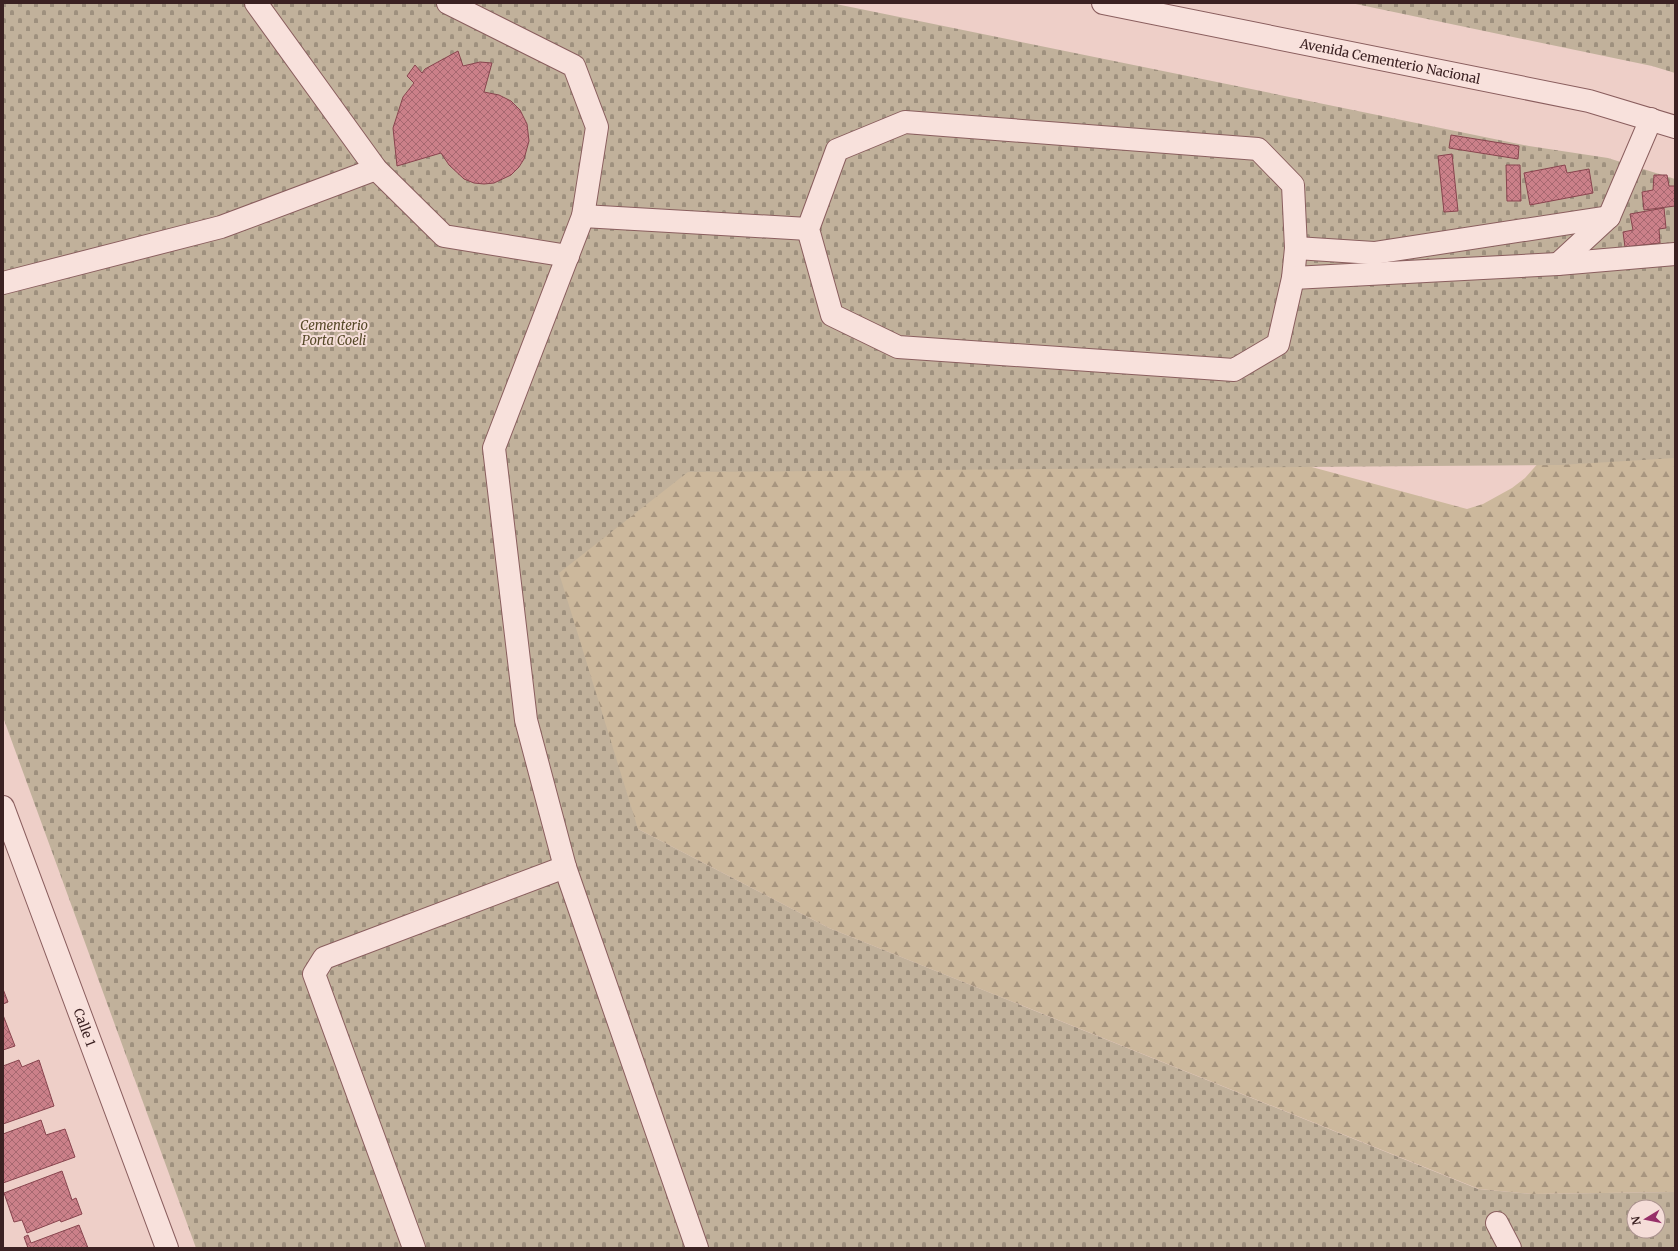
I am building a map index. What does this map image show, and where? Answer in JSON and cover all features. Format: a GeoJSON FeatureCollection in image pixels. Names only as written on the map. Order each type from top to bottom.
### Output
{"type":"FeatureCollection","features":[{"type":"Feature","properties":{"kind":"street"},"geometry":{"type":"LineString","coordinates":[[256,3],[376,169],[444,236],[568,256]]}},
{"type":"Feature","properties":{"kind":"street"},"geometry":{"type":"LineString","coordinates":[[448,3],[574,66],[597,127],[583,216],[494,448],[526,720],[565,867],[698,1248]]}},
{"type":"Feature","properties":{"kind":"street","name":"Avenida Cementerio Nacional"},"geometry":{"type":"LineString","coordinates":[[1103,3],[1589,102],[1675,127]]}},
{"type":"Feature","properties":{"kind":"street"},"geometry":{"type":"LineString","coordinates":[[1558,264],[1609,217],[1650,119]]}},
{"type":"Feature","properties":{"kind":"street"},"geometry":{"type":"LineString","coordinates":[[905,122],[1258,149],[1293,185],[1296,248],[1293,278],[1278,344],[1234,370],[898,347],[832,315],[808,229],[837,150],[905,122]]}},
{"type":"Feature","properties":{"kind":"street"},"geometry":{"type":"LineString","coordinates":[[3,283],[221,227],[376,169]]}},
{"type":"Feature","properties":{"kind":"street"},"geometry":{"type":"LineString","coordinates":[[583,216],[808,229]]}},
{"type":"Feature","properties":{"kind":"street"},"geometry":{"type":"LineString","coordinates":[[1296,248],[1374,252],[1609,217]]}},
{"type":"Feature","properties":{"kind":"street"},"geometry":{"type":"LineString","coordinates":[[1293,278],[1558,264],[1675,254]]}},
{"type":"Feature","properties":{"kind":"street","name":"Calle 1"},"geometry":{"type":"LineString","coordinates":[[3,807],[167,1248]]}},
{"type":"Feature","properties":{"kind":"street"},"geometry":{"type":"LineString","coordinates":[[414,1248],[314,974],[324,958],[565,867]]}},
{"type":"Feature","properties":{"kind":"street"},"geometry":{"type":"LineString","coordinates":[[1497,1223],[1510,1248]]}},
{"type":"Feature","properties":{"kind":"green space","name":"Cementerio Porta Coeli"},"geometry":{"type":"Polygon","coordinates":[[[3,3],[831,3],[1529,146],[1608,158],[1675,179],[1675,458],[1560,465],[688,472],[559,573],[638,829],[829,928],[1478,1189],[1532,1194],[1675,1192],[1675,1248],[196,1248],[3,717],[3,3]]]}},
{"type":"Feature","properties":{"kind":"green space"},"geometry":{"type":"Polygon","coordinates":[[[1351,3],[1675,3],[1675,73],[1652,66],[1351,3]]]}},
{"type":"Feature","properties":{"kind":"green space"},"geometry":{"type":"Polygon","coordinates":[[[1675,372],[1675,1192],[1532,1194],[1479,1189],[829,928],[638,829],[514,519],[590,472],[1145,422],[1467,509],[1483,504],[1512,488],[1525,478],[1548,452],[1675,372]]]}},
{"type":"Feature","properties":{"kind":"building"},"geometry":{"type":"Polygon","coordinates":[[[458,51],[463,66],[480,62],[492,63],[484,92],[499,95],[511,101],[520,110],[527,124],[529,141],[524,159],[511,175],[494,183],[474,183],[464,179],[449,165],[441,153],[397,166],[393,128],[403,97],[414,83],[407,76],[415,65],[422,73],[425,69],[458,51]]]}},
{"type":"Feature","properties":{"kind":"building"},"geometry":{"type":"Polygon","coordinates":[[[1451,135],[1519,146],[1518,159],[1449,148],[1451,135]]]}},
{"type":"Feature","properties":{"kind":"building"},"geometry":{"type":"Polygon","coordinates":[[[1452,154],[1458,211],[1444,212],[1438,156],[1452,154]]]}},
{"type":"Feature","properties":{"kind":"building"},"geometry":{"type":"Polygon","coordinates":[[[1506,165],[1520,165],[1521,201],[1507,201],[1506,165]]]}},
{"type":"Feature","properties":{"kind":"building"},"geometry":{"type":"Polygon","coordinates":[[[1565,165],[1567,173],[1589,169],[1593,193],[1530,205],[1524,173],[1565,165]]]}},
{"type":"Feature","properties":{"kind":"building"},"geometry":{"type":"Polygon","coordinates":[[[1654,175],[1667,175],[1669,186],[1675,186],[1675,206],[1644,210],[1642,192],[1653,190],[1654,175]]]}},
{"type":"Feature","properties":{"kind":"building"},"geometry":{"type":"Polygon","coordinates":[[[1664,208],[1666,228],[1659,229],[1660,243],[1625,247],[1623,232],[1633,230],[1630,214],[1664,208]]]}},
{"type":"Feature","properties":{"kind":"building"},"geometry":{"type":"Polygon","coordinates":[[[3,989],[8,1002],[3,1004],[3,989]]]}},
{"type":"Feature","properties":{"kind":"building"},"geometry":{"type":"Polygon","coordinates":[[[3,1015],[15,1046],[3,1050],[3,1015]]]}},
{"type":"Feature","properties":{"kind":"building"},"geometry":{"type":"Polygon","coordinates":[[[19,1060],[22,1067],[39,1060],[54,1106],[3,1124],[3,1066],[19,1060]]]}},
{"type":"Feature","properties":{"kind":"building"},"geometry":{"type":"Polygon","coordinates":[[[41,1120],[46,1135],[65,1129],[75,1157],[3,1183],[3,1134],[41,1120]]]}},
{"type":"Feature","properties":{"kind":"building"},"geometry":{"type":"Polygon","coordinates":[[[62,1171],[72,1200],[76,1198],[82,1214],[61,1222],[60,1220],[27,1233],[22,1220],[14,1222],[4,1193],[62,1171]]]}},
{"type":"Feature","properties":{"kind":"building"},"geometry":{"type":"Polygon","coordinates":[[[79,1225],[88,1248],[28,1248],[24,1237],[28,1235],[31,1243],[79,1225]]]}}]}
